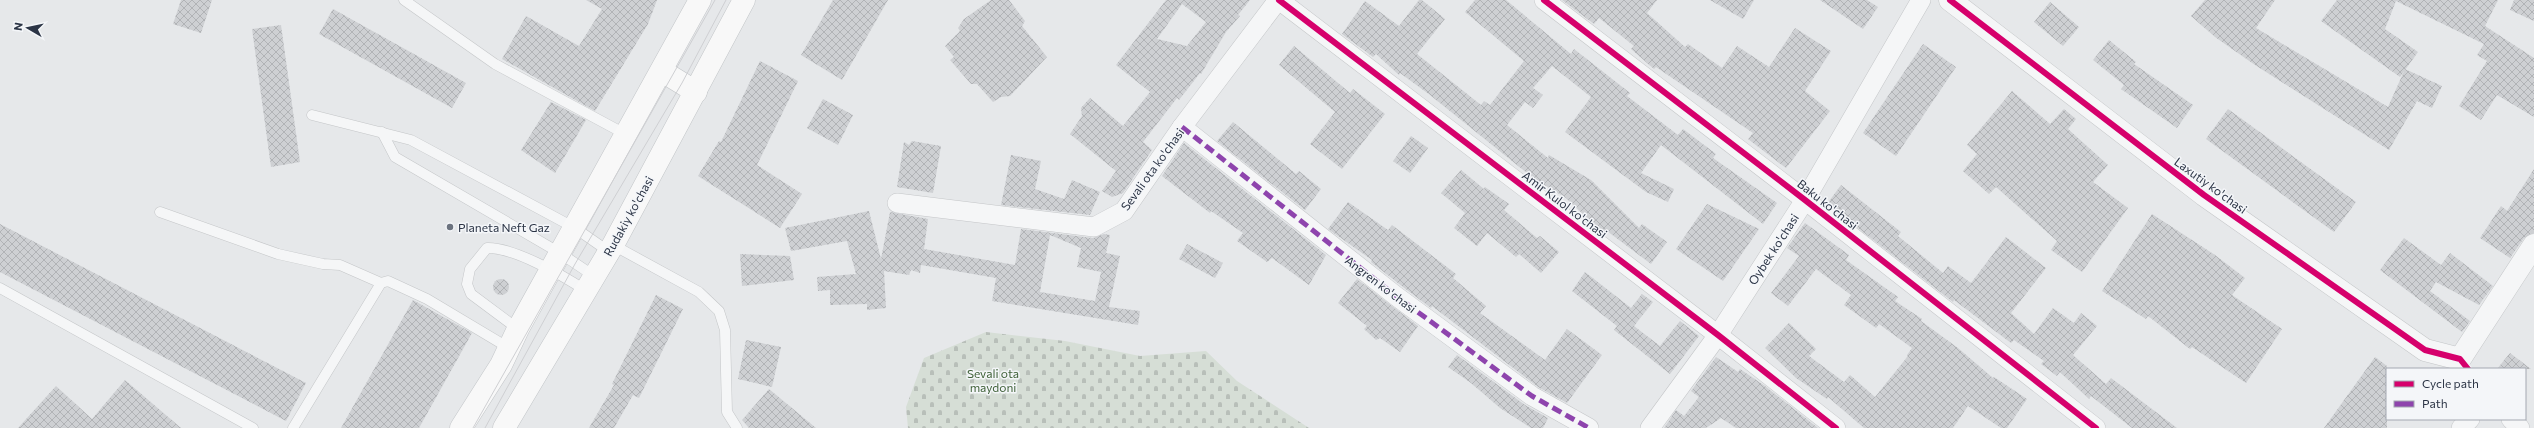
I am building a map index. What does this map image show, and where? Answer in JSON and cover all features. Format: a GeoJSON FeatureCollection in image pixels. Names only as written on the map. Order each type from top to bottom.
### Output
{"type":"FeatureCollection","features":[{"type":"Feature","properties":{"kind":"main road"},"geometry":{"type":"LineString","coordinates":[[461,428],[501,365],[555,262],[627,135],[700,0]]}},
{"type":"Feature","properties":{"kind":"main road","name":"Rudakiy ko'chasi"},"geometry":{"type":"LineString","coordinates":[[504,428],[611,248],[744,0]]}},
{"type":"Feature","properties":{"kind":"main road"},"geometry":{"type":"LineString","coordinates":[[662,71],[696,92]]}},
{"type":"Feature","properties":{"kind":"street","name":"Sevali ota ko'chasi"},"geometry":{"type":"LineString","coordinates":[[897,203],[1094,227],[1124,211],[1182,127],[1278,0]]}},
{"type":"Feature","properties":{"kind":"street","name":"Amir Kulol ko'chasi"},"geometry":{"type":"LineString","coordinates":[[1278,0],[1718,335],[1836,428]]}},
{"type":"Feature","properties":{"kind":"street","name":"Baku ko'chasi"},"geometry":{"type":"LineString","coordinates":[[1544,0],[1805,200],[2096,428]]}},
{"type":"Feature","properties":{"kind":"street","name":"Oybek ko'chasi"},"geometry":{"type":"LineString","coordinates":[[1650,428],[1718,335],[1805,200],[1921,0]]}},
{"type":"Feature","properties":{"kind":"street","name":"Laxutiy ko'chasi"},"geometry":{"type":"LineString","coordinates":[[1950,0],[2204,195],[2425,350],[2464,364]]}},
{"type":"Feature","properties":{"kind":"street","name":"Angren ko'chasi"},"geometry":{"type":"LineString","coordinates":[[1182,127],[1396,296],[1532,396],[1589,428]]}},
{"type":"Feature","properties":{"kind":"street"},"geometry":{"type":"LineString","coordinates":[[2464,364],[2534,245]]}},
{"type":"Feature","properties":{"kind":"street"},"geometry":{"type":"LineString","coordinates":[[2461,428],[2469,420]]}},
{"type":"Feature","properties":{"kind":"street"},"geometry":{"type":"LineString","coordinates":[[2512,420],[2520,428]]}},
{"type":"Feature","properties":{"kind":"lane"},"geometry":{"type":"LineString","coordinates":[[404,0],[495,64],[627,135]]}},
{"type":"Feature","properties":{"kind":"lane"},"geometry":{"type":"LineString","coordinates":[[312,115],[411,140],[611,248],[699,292],[719,311],[726,330],[727,412],[737,428]]}},
{"type":"Feature","properties":{"kind":"lane"},"geometry":{"type":"LineString","coordinates":[[382,132],[395,157],[589,283]]}},
{"type":"Feature","properties":{"kind":"lane"},"geometry":{"type":"LineString","coordinates":[[160,212],[278,254],[323,264],[340,264],[382,283]]}},
{"type":"Feature","properties":{"kind":"lane"},"geometry":{"type":"LineString","coordinates":[[514,339],[471,294],[467,284],[470,269],[487,248],[495,248],[555,262],[589,283]]}},
{"type":"Feature","properties":{"kind":"lane"},"geometry":{"type":"LineString","coordinates":[[293,428],[382,283],[388,281],[514,339]]}},
{"type":"Feature","properties":{"kind":"lane"},"geometry":{"type":"LineString","coordinates":[[0,288],[253,428]]}},
{"type":"Feature","properties":{"kind":"green space","name":"Sevali ota maydoni"},"geometry":{"type":"Polygon","coordinates":[[[986,332],[1065,341],[1140,356],[1206,351],[1237,381],[1309,428],[908,428],[906,407],[924,358],[986,332]]]}},
{"type":"Feature","properties":{"kind":"building"},"geometry":{"type":"Polygon","coordinates":[[[181,0],[212,0],[201,33],[173,24],[181,0]]]}},
{"type":"Feature","properties":{"kind":"building"},"geometry":{"type":"Polygon","coordinates":[[[586,0],[657,0],[648,24],[595,111],[502,59],[526,16],[579,46],[602,9],[586,0]]]}},
{"type":"Feature","properties":{"kind":"building"},"geometry":{"type":"Polygon","coordinates":[[[833,0],[888,0],[842,80],[801,55],[833,0]]]}},
{"type":"Feature","properties":{"kind":"building"},"geometry":{"type":"Polygon","coordinates":[[[991,0],[1009,0],[1025,21],[1022,26],[1047,57],[1010,96],[1001,97],[993,102],[977,84],[971,84],[950,60],[954,57],[945,46],[960,31],[958,28],[964,19],[991,0]]]}},
{"type":"Feature","properties":{"kind":"building"},"geometry":{"type":"Polygon","coordinates":[[[1166,0],[1250,0],[1238,15],[1240,16],[1226,32],[1201,74],[1200,73],[1179,100],[1177,98],[1143,142],[1152,150],[1123,193],[1112,197],[1102,191],[1116,171],[1070,134],[1082,116],[1081,108],[1090,98],[1123,126],[1150,92],[1116,65],[1166,0]],[[1182,4],[1157,39],[1187,46],[1206,22],[1182,4]]]}},
{"type":"Feature","properties":{"kind":"building"},"geometry":{"type":"Polygon","coordinates":[[[1419,0],[1422,0],[1445,19],[1417,54],[1481,105],[1484,101],[1490,105],[1524,61],[1465,12],[1475,0],[1506,0],[1571,54],[1574,49],[1630,93],[1627,96],[1678,135],[1683,129],[1716,154],[1713,158],[1777,203],[1763,224],[1661,145],[1641,173],[1674,189],[1668,202],[1646,192],[1565,132],[1591,97],[1552,66],[1533,88],[1543,95],[1533,108],[1525,102],[1507,125],[1548,158],[1549,155],[1591,180],[1639,228],[1642,224],[1667,242],[1651,264],[1607,231],[1604,234],[1566,198],[1533,178],[1430,95],[1400,73],[1399,75],[1376,54],[1373,57],[1342,34],[1365,1],[1399,26],[1419,0]]]}},
{"type":"Feature","properties":{"kind":"building"},"geometry":{"type":"Polygon","coordinates":[[[1562,0],[1657,0],[1647,13],[1685,47],[1688,44],[1722,68],[1737,46],[1769,67],[1795,28],[1831,51],[1805,91],[1830,111],[1786,168],[1748,139],[1753,133],[1656,67],[1654,69],[1631,49],[1634,46],[1599,18],[1594,24],[1562,0]]]}},
{"type":"Feature","properties":{"kind":"building"},"geometry":{"type":"Polygon","coordinates":[[[1710,0],[1754,0],[1743,19],[1710,0]]]}},
{"type":"Feature","properties":{"kind":"building"},"geometry":{"type":"Polygon","coordinates":[[[1820,0],[1867,0],[1878,7],[1863,29],[1820,0]]]}},
{"type":"Feature","properties":{"kind":"building"},"geometry":{"type":"Polygon","coordinates":[[[2205,0],[2275,0],[2256,28],[2388,107],[2405,69],[2442,86],[2432,108],[2417,101],[2389,150],[2255,65],[2215,37],[2191,16],[2205,0]]]}},
{"type":"Feature","properties":{"kind":"building"},"geometry":{"type":"Polygon","coordinates":[[[2337,0],[2498,0],[2485,26],[2534,58],[2534,117],[2497,95],[2481,120],[2459,106],[2487,61],[2477,55],[2484,44],[2396,1],[2385,29],[2418,52],[2400,77],[2321,21],[2337,0]]]}},
{"type":"Feature","properties":{"kind":"building"},"geometry":{"type":"Polygon","coordinates":[[[2514,0],[2534,0],[2534,21],[2510,10],[2514,0]]]}},
{"type":"Feature","properties":{"kind":"building"},"geometry":{"type":"Polygon","coordinates":[[[2050,2],[2079,27],[2063,46],[2034,22],[2050,2]]]}},
{"type":"Feature","properties":{"kind":"building"},"geometry":{"type":"Polygon","coordinates":[[[333,9],[466,83],[452,108],[319,34],[333,9]]]}},
{"type":"Feature","properties":{"kind":"building"},"geometry":{"type":"Polygon","coordinates":[[[281,25],[300,162],[271,167],[252,29],[281,25]]]}},
{"type":"Feature","properties":{"kind":"building"},"geometry":{"type":"Polygon","coordinates":[[[2109,40],[2136,62],[2134,64],[2193,105],[2177,128],[2121,89],[2124,85],[2093,60],[2109,40]]]}},
{"type":"Feature","properties":{"kind":"building"},"geometry":{"type":"Polygon","coordinates":[[[1923,44],[1956,67],[1896,156],[1863,133],[1923,44]]]}},
{"type":"Feature","properties":{"kind":"building"},"geometry":{"type":"Polygon","coordinates":[[[1294,46],[1350,93],[1353,89],[1385,114],[1342,169],[1310,144],[1335,112],[1279,65],[1294,46]]]}},
{"type":"Feature","properties":{"kind":"building"},"geometry":{"type":"Polygon","coordinates":[[[760,61],[798,81],[757,165],[802,194],[780,228],[698,176],[719,141],[721,142],[760,61]]]}},
{"type":"Feature","properties":{"kind":"building"},"geometry":{"type":"Polygon","coordinates":[[[2012,91],[2050,124],[2064,109],[2076,119],[2068,129],[2108,165],[2093,182],[2128,208],[2082,272],[2051,250],[2057,241],[1996,187],[1989,194],[1963,171],[1977,154],[1967,145],[2012,91]]]}},
{"type":"Feature","properties":{"kind":"building"},"geometry":{"type":"Polygon","coordinates":[[[823,99],[853,115],[838,145],[807,128],[823,99]]]}},
{"type":"Feature","properties":{"kind":"building"},"geometry":{"type":"Polygon","coordinates":[[[551,102],[586,120],[555,173],[521,150],[551,102]]]}},
{"type":"Feature","properties":{"kind":"building"},"geometry":{"type":"Polygon","coordinates":[[[2228,109],[2356,202],[2334,232],[2206,139],[2228,109]]]}},
{"type":"Feature","properties":{"kind":"building"},"geometry":{"type":"Polygon","coordinates":[[[1233,122],[1296,174],[1299,171],[1321,189],[1305,210],[1217,141],[1233,122]]]}},
{"type":"Feature","properties":{"kind":"building"},"geometry":{"type":"Polygon","coordinates":[[[1411,136],[1428,148],[1410,173],[1393,161],[1411,136]]]}},
{"type":"Feature","properties":{"kind":"building"},"geometry":{"type":"Polygon","coordinates":[[[912,141],[941,146],[933,193],[897,187],[904,142],[909,145],[912,141]]]}},
{"type":"Feature","properties":{"kind":"building"},"geometry":{"type":"Polygon","coordinates":[[[1184,143],[1326,255],[1309,285],[1272,258],[1267,262],[1237,241],[1243,233],[1211,211],[1210,213],[1162,176],[1184,143]]]}},
{"type":"Feature","properties":{"kind":"building"},"geometry":{"type":"Polygon","coordinates":[[[1011,155],[1041,161],[1035,189],[1064,199],[1072,180],[1100,192],[1090,215],[1001,205],[1011,155]]]}},
{"type":"Feature","properties":{"kind":"building"},"geometry":{"type":"Polygon","coordinates":[[[2534,169],[2534,233],[2524,238],[2510,258],[2480,238],[2501,206],[2507,211],[2534,169]]]}},
{"type":"Feature","properties":{"kind":"building"},"geometry":{"type":"Polygon","coordinates":[[[1461,170],[1484,189],[1485,187],[1509,204],[1504,210],[1537,238],[1540,236],[1559,252],[1541,273],[1519,254],[1516,257],[1487,233],[1477,246],[1454,228],[1465,213],[1441,193],[1461,170]]]}},
{"type":"Feature","properties":{"kind":"building"},"geometry":{"type":"Polygon","coordinates":[[[1841,185],[1901,232],[1898,236],[1943,273],[1948,266],[1971,283],[2006,237],[2046,268],[2011,313],[2034,334],[2053,308],[2074,323],[2081,313],[2097,326],[2073,355],[2106,384],[2111,378],[2177,428],[2132,428],[2091,396],[2089,399],[2060,372],[2057,376],[2041,364],[2044,361],[2014,340],[2011,343],[1954,300],[1953,302],[1827,204],[1841,185]]]}},
{"type":"Feature","properties":{"kind":"building"},"geometry":{"type":"Polygon","coordinates":[[[1348,202],[1388,230],[1392,225],[1456,274],[1453,278],[1486,306],[1480,313],[1545,360],[1567,329],[1602,355],[1567,403],[1538,387],[1432,306],[1431,308],[1403,287],[1371,262],[1372,260],[1328,229],[1348,202]]]}},
{"type":"Feature","properties":{"kind":"building"},"geometry":{"type":"Polygon","coordinates":[[[1707,204],[1759,229],[1723,281],[1676,249],[1707,204]]]}},
{"type":"Feature","properties":{"kind":"building"},"geometry":{"type":"Polygon","coordinates":[[[869,211],[881,259],[890,212],[928,219],[924,249],[1015,265],[1021,229],[1093,238],[1104,234],[1110,235],[1106,253],[1120,256],[1109,307],[1140,311],[1138,325],[992,301],[996,278],[921,265],[920,273],[911,270],[909,275],[884,271],[886,308],[867,310],[867,304],[830,305],[830,290],[818,291],[817,277],[856,274],[847,241],[791,251],[785,228],[869,211]],[[1050,235],[1040,292],[1095,301],[1101,272],[1077,267],[1081,248],[1050,235]]]}},
{"type":"Feature","properties":{"kind":"building"},"geometry":{"type":"Polygon","coordinates":[[[2152,214],[2215,255],[2245,278],[2232,295],[2282,329],[2246,383],[2192,347],[2190,349],[2148,316],[2146,319],[2102,291],[2152,214]]]}},
{"type":"Feature","properties":{"kind":"building"},"geometry":{"type":"Polygon","coordinates":[[[1805,223],[1849,255],[1846,260],[1898,297],[1895,301],[1922,319],[1921,321],[1958,348],[1993,378],[1994,377],[2027,399],[2007,428],[2001,428],[1968,406],[1953,428],[1864,428],[1828,397],[1827,399],[1796,378],[1765,348],[1789,323],[1816,349],[1809,356],[1844,382],[1850,375],[1875,397],[1908,356],[1907,355],[1912,348],[1879,324],[1876,328],[1844,305],[1851,295],[1816,269],[1788,306],[1771,293],[1799,256],[1787,248],[1805,223]]]}},
{"type":"Feature","properties":{"kind":"building"},"geometry":{"type":"Polygon","coordinates":[[[0,224],[306,383],[286,421],[0,272],[0,224]]]}},
{"type":"Feature","properties":{"kind":"building"},"geometry":{"type":"Polygon","coordinates":[[[2404,238],[2441,265],[2450,253],[2493,286],[2479,305],[2436,282],[2430,291],[2470,321],[2462,332],[2380,270],[2404,238]]]}},
{"type":"Feature","properties":{"kind":"building"},"geometry":{"type":"Polygon","coordinates":[[[1187,244],[1223,263],[1215,278],[1179,259],[1187,244]]]}},
{"type":"Feature","properties":{"kind":"building"},"geometry":{"type":"Polygon","coordinates":[[[740,254],[790,256],[794,280],[742,286],[740,254]]]}},
{"type":"Feature","properties":{"kind":"building"},"geometry":{"type":"Polygon","coordinates":[[[1585,272],[1631,308],[1642,294],[1653,302],[1634,326],[1660,346],[1680,321],[1699,336],[1670,374],[1614,330],[1617,326],[1572,291],[1585,272]]]}},
{"type":"Feature","properties":{"kind":"building"},"geometry":{"type":"Polygon","coordinates":[[[498,279],[504,279],[509,284],[507,293],[504,295],[498,295],[493,290],[493,284],[498,279]]]}},
{"type":"Feature","properties":{"kind":"building"},"geometry":{"type":"Polygon","coordinates":[[[1357,279],[1418,326],[1400,352],[1380,338],[1376,340],[1364,329],[1367,326],[1338,303],[1357,279]]]}},
{"type":"Feature","properties":{"kind":"building"},"geometry":{"type":"Polygon","coordinates":[[[656,295],[683,309],[639,398],[633,395],[614,428],[589,428],[614,385],[612,384],[656,295]]]}},
{"type":"Feature","properties":{"kind":"building"},"geometry":{"type":"Polygon","coordinates":[[[413,300],[472,333],[419,428],[341,428],[413,300]]]}},
{"type":"Feature","properties":{"kind":"building"},"geometry":{"type":"Polygon","coordinates":[[[746,340],[781,347],[772,387],[738,379],[746,340]]]}},
{"type":"Feature","properties":{"kind":"building"},"geometry":{"type":"Polygon","coordinates":[[[2510,353],[2531,369],[2526,368],[2498,368],[2510,353]]]}},
{"type":"Feature","properties":{"kind":"building"},"geometry":{"type":"Polygon","coordinates":[[[1457,355],[1525,405],[1548,418],[1543,428],[1531,428],[1500,408],[1471,383],[1448,367],[1457,355]]]}},
{"type":"Feature","properties":{"kind":"building"},"geometry":{"type":"Polygon","coordinates":[[[1716,357],[1738,372],[1740,369],[1765,386],[1818,428],[1736,428],[1721,418],[1706,428],[1664,428],[1676,410],[1684,416],[1699,397],[1691,391],[1716,357]]]}},
{"type":"Feature","properties":{"kind":"building"},"geometry":{"type":"Polygon","coordinates":[[[2375,357],[2387,366],[2387,428],[2324,428],[2375,357]]]}},
{"type":"Feature","properties":{"kind":"building"},"geometry":{"type":"Polygon","coordinates":[[[125,380],[181,428],[18,428],[56,386],[92,419],[125,380]]]}},
{"type":"Feature","properties":{"kind":"building"},"geometry":{"type":"Polygon","coordinates":[[[769,389],[816,428],[749,428],[742,420],[769,389]]]}},
{"type":"Feature","properties":{"kind":"tram line"},"geometry":{"type":"LineString","coordinates":[[473,428],[715,0]]}},
{"type":"Feature","properties":{"kind":"tram line"},"geometry":{"type":"LineString","coordinates":[[485,428],[575,264],[682,83],[726,0]]}},
{"type":"Feature","properties":{"kind":"marked path"},"geometry":{"type":"LineString","coordinates":[[1182,127],[1396,296],[1532,396],[1589,428]]}},
{"type":"Feature","properties":{"kind":"cycle path"},"geometry":{"type":"LineString","coordinates":[[1279,0],[1718,335],[1836,428]]}},
{"type":"Feature","properties":{"kind":"cycle path"},"geometry":{"type":"LineString","coordinates":[[1544,0],[1805,200],[2096,428]]}},
{"type":"Feature","properties":{"kind":"cycle path"},"geometry":{"type":"LineString","coordinates":[[1950,0],[2204,195],[2425,350],[2460,359],[2467,368]]}},
{"type":"Feature","properties":{"kind":"place","name":"Planeta Neft Gaz"},"geometry":{"type":"Point","coordinates":[450,227]}}]}
